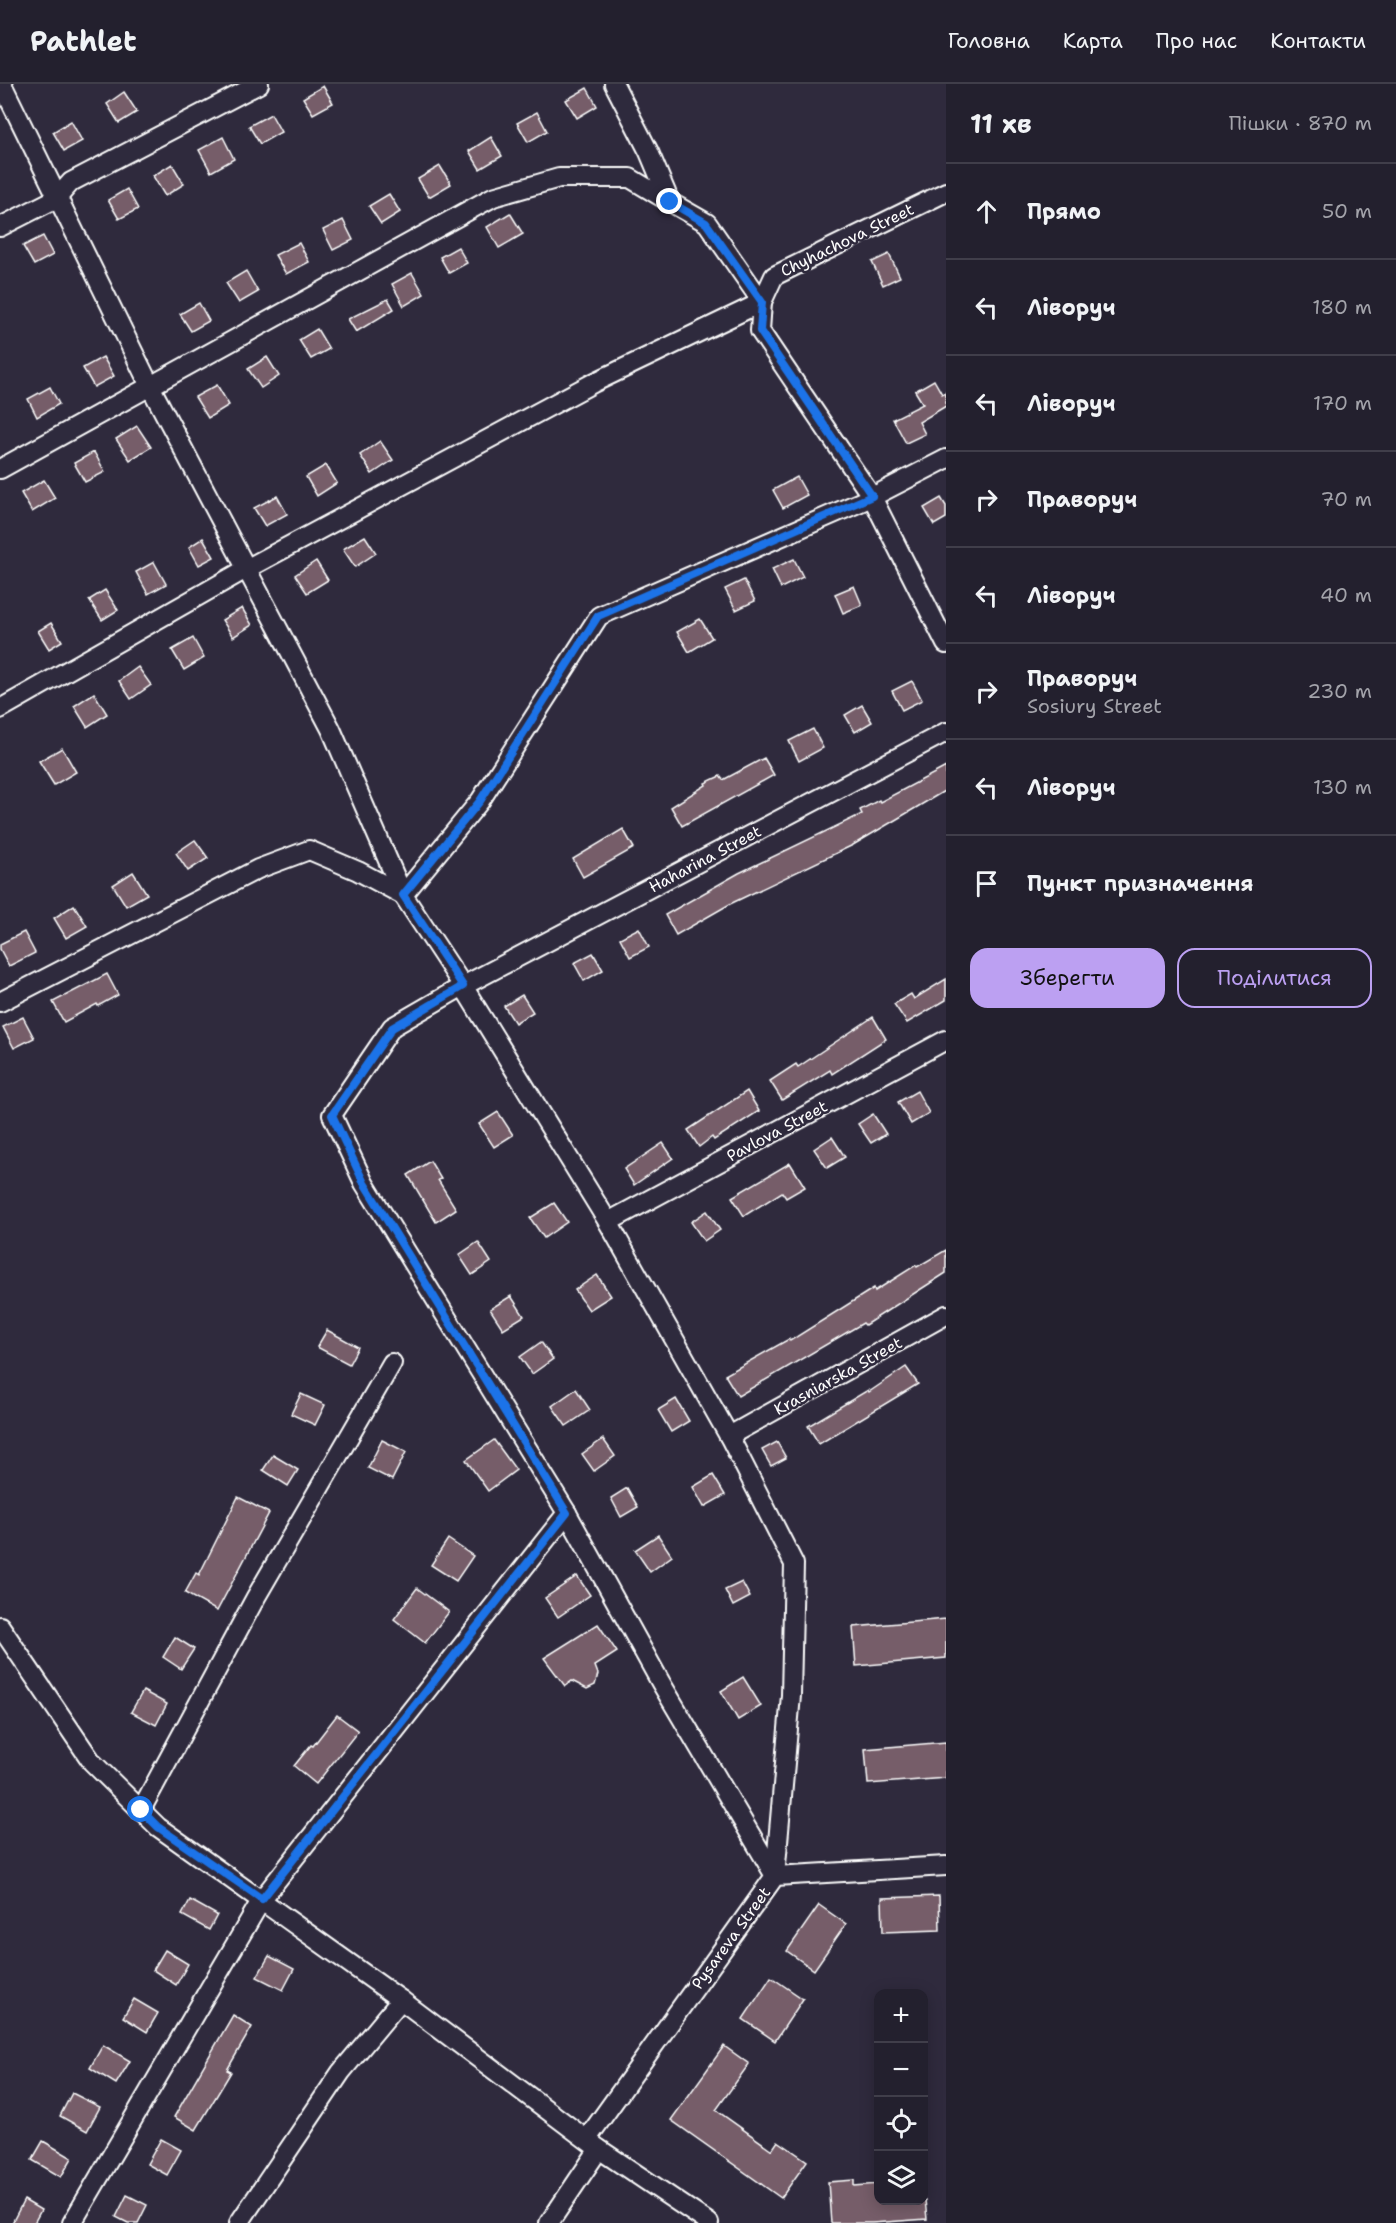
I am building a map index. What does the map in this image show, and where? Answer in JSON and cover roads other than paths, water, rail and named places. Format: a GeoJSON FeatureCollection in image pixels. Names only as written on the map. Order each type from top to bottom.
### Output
{"type":"FeatureCollection","features":[{"type":"Feature","properties":{"kind":"street"},"geometry":{"type":"LineString","coordinates":[[2,84],[150,386],[332,729],[403,895],[463,986],[608,1222],[729,1436],[794,1564],[791,1695],[775,1876]]}},
{"type":"Feature","properties":{"kind":"street"},"geometry":{"type":"LineString","coordinates":[[0,227],[57,198],[71,182],[260,84]]}},
{"type":"Feature","properties":{"kind":"street"},"geometry":{"type":"LineString","coordinates":[[614,84],[649,152],[670,202]]}},
{"type":"Feature","properties":{"kind":"street"},"geometry":{"type":"LineString","coordinates":[[0,469],[493,197],[559,178],[630,178],[706,223],[762,302],[760,331],[872,496],[946,644]]}},
{"type":"Feature","properties":{"kind":"street","name":"Chyhachova Street"},"geometry":{"type":"LineString","coordinates":[[762,302],[774,276],[946,192]]}},
{"type":"Feature","properties":{"kind":"street"},"geometry":{"type":"LineString","coordinates":[[0,709],[246,569],[594,383],[762,302]]}},
{"type":"Feature","properties":{"kind":"street"},"geometry":{"type":"LineString","coordinates":[[403,895],[480,801],[598,616],[872,496],[946,459]]}},
{"type":"Feature","properties":{"kind":"street","name":"Haharina Street"},"geometry":{"type":"LineString","coordinates":[[567,1513],[364,1183],[332,1115],[392,1028],[463,986],[946,732]]}},
{"type":"Feature","properties":{"kind":"street"},"geometry":{"type":"LineString","coordinates":[[0,1002],[258,869],[309,850],[358,871],[403,895]]}},
{"type":"Feature","properties":{"kind":"street","name":"Pavlova Street"},"geometry":{"type":"LineString","coordinates":[[608,1222],[946,1040]]}},
{"type":"Feature","properties":{"kind":"street","name":"Krasniarska Street"},"geometry":{"type":"LineString","coordinates":[[729,1436],[946,1315]]}},
{"type":"Feature","properties":{"kind":"street"},"geometry":{"type":"LineString","coordinates":[[141,1810],[256,1597],[392,1363]]}},
{"type":"Feature","properties":{"kind":"street"},"geometry":{"type":"LineString","coordinates":[[72,2223],[262,1899],[567,1513],[662,1683],[775,1876]]}},
{"type":"Feature","properties":{"kind":"street"},"geometry":{"type":"LineString","coordinates":[[0,1626],[92,1762],[158,1827],[401,2000],[593,2144],[709,2223]]}},
{"type":"Feature","properties":{"kind":"street","name":"Pysareva Street"},"geometry":{"type":"LineString","coordinates":[[549,2223],[593,2144],[775,1876],[946,1866]]}},
{"type":"Feature","properties":{"kind":"street"},"geometry":{"type":"LineString","coordinates":[[239,2223],[341,2072],[401,2000]]}}]}
